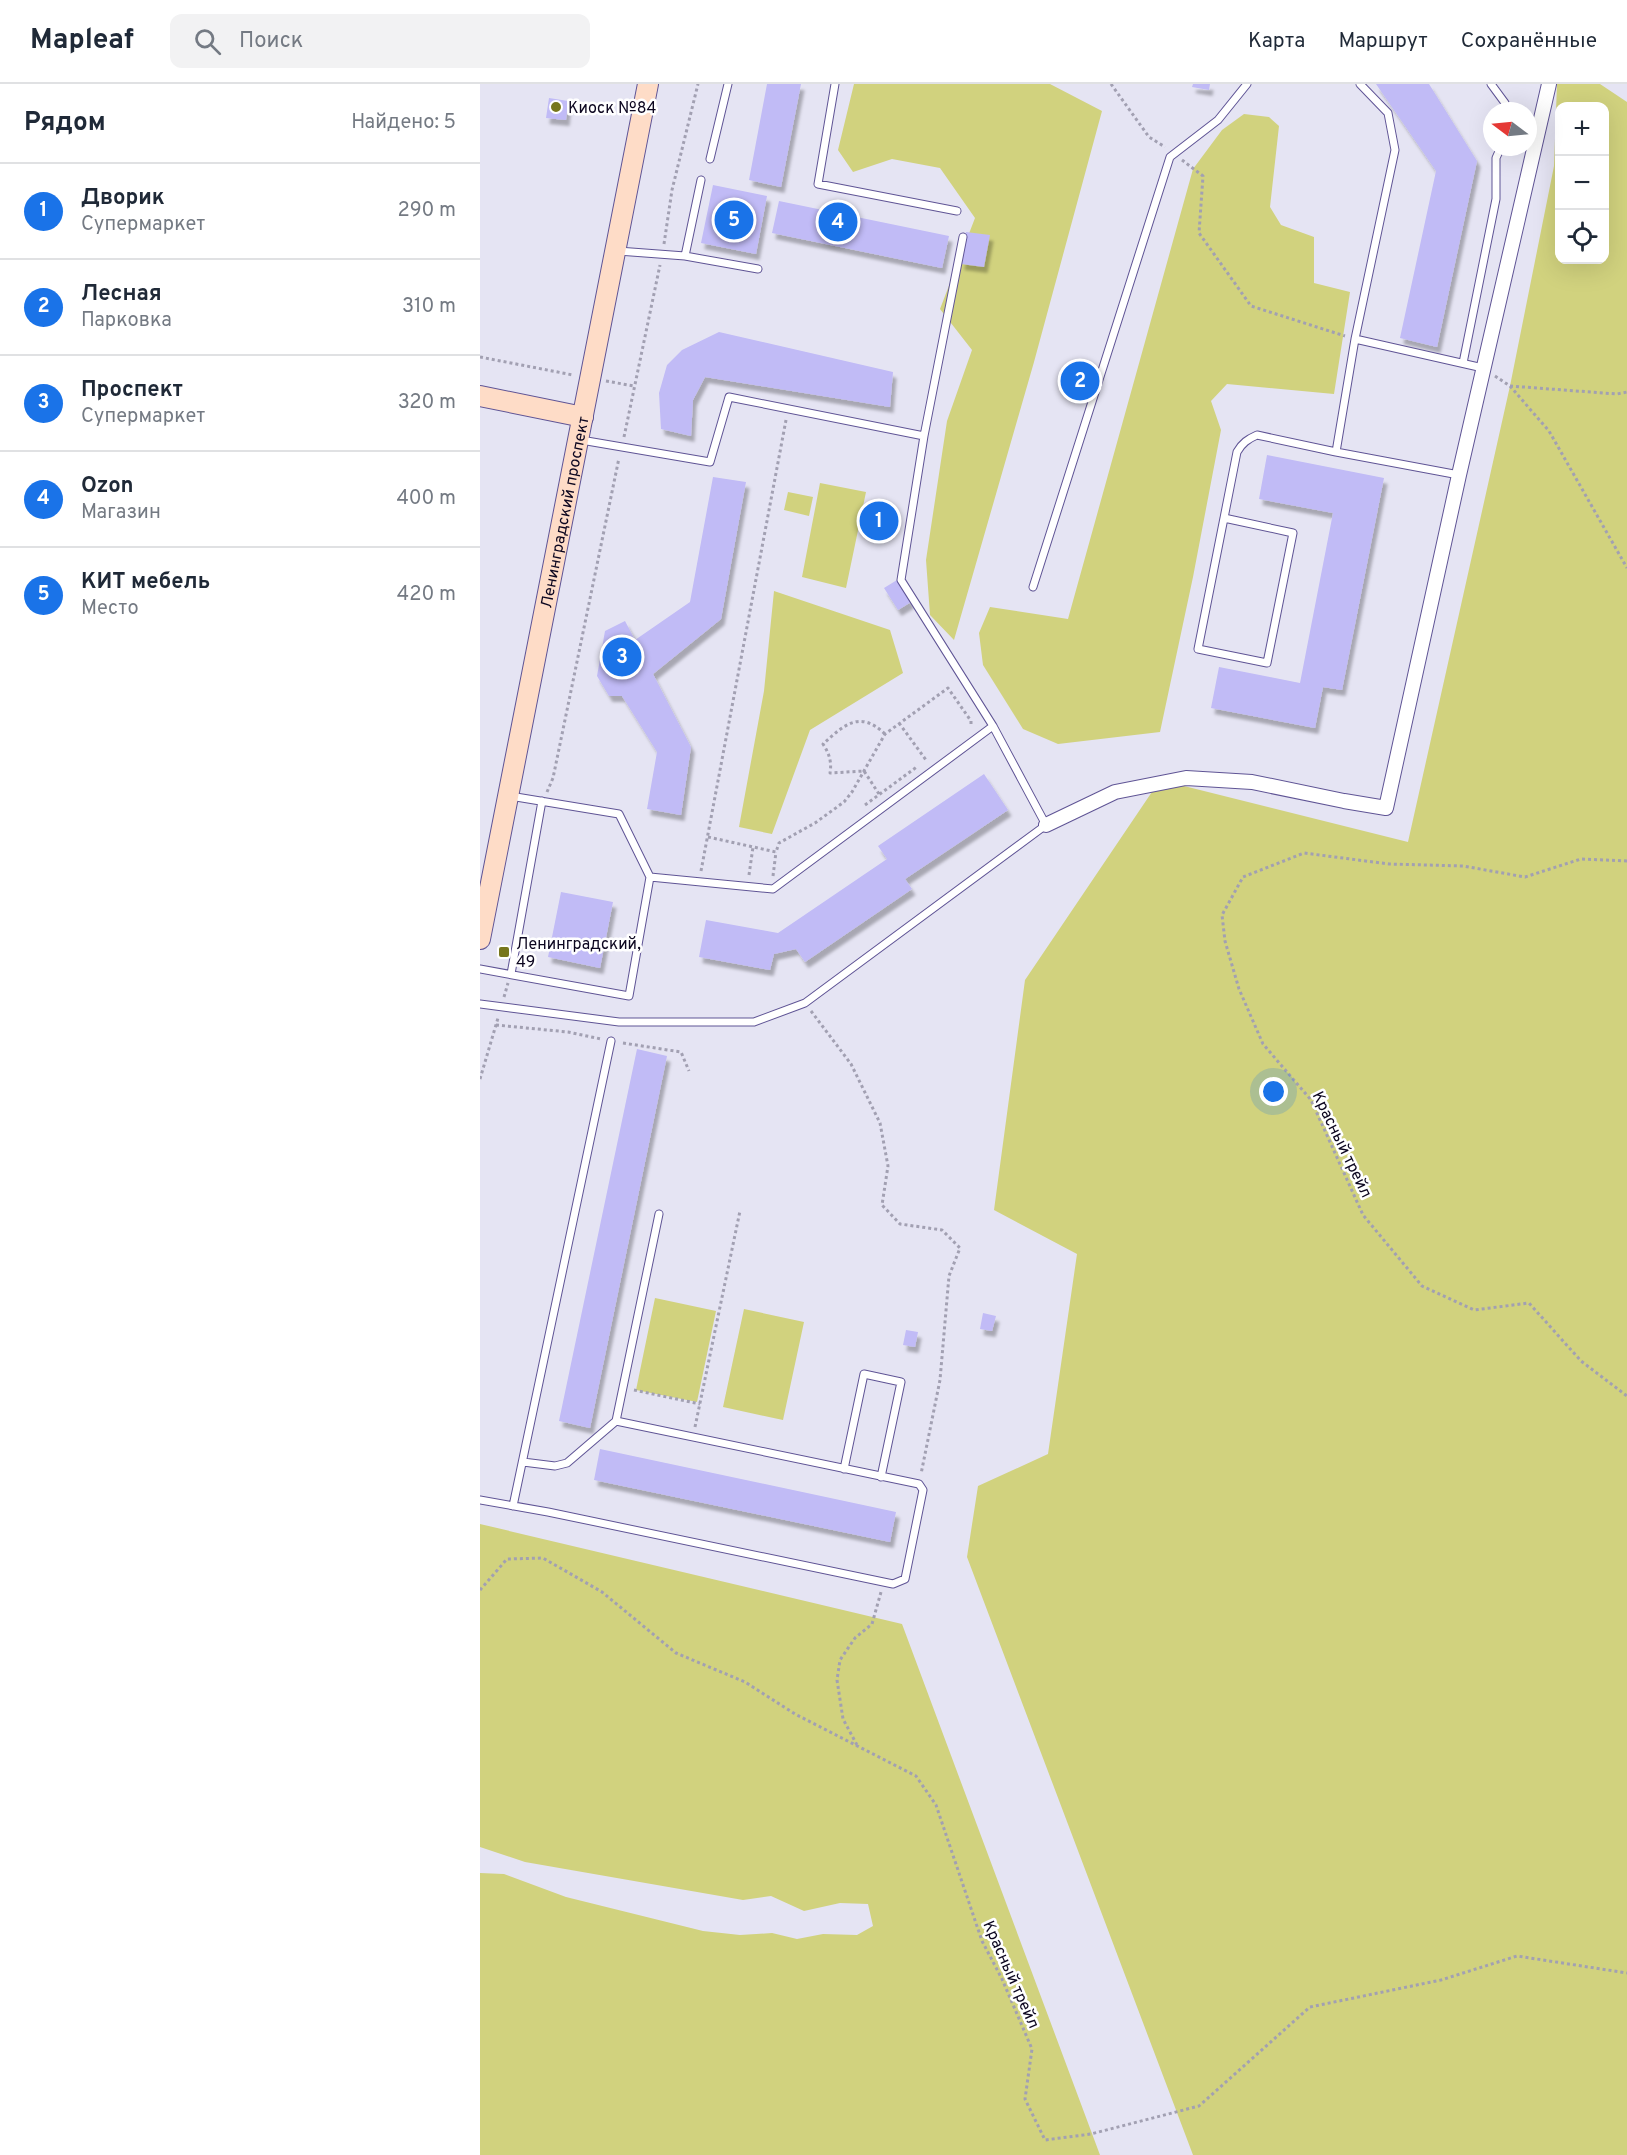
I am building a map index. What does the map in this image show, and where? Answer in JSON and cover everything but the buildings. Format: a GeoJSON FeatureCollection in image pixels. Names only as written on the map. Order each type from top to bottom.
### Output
{"type":"FeatureCollection","features":[{"type":"Feature","properties":{"kind":"main road","name":"Ленинградский проспект"},"geometry":{"type":"LineString","coordinates":[[480,939],[648,84]]}},
{"type":"Feature","properties":{"kind":"main road"},"geometry":{"type":"LineString","coordinates":[[480,396],[583,417]]}},
{"type":"Feature","properties":{"kind":"street"},"geometry":{"type":"LineString","coordinates":[[1046,825],[1115,792],[1186,778],[1252,782],[1386,808],[1483,368],[1549,84]]}},
{"type":"Feature","properties":{"kind":"lane"},"geometry":{"type":"LineString","coordinates":[[710,159],[728,84]]}},
{"type":"Feature","properties":{"kind":"lane"},"geometry":{"type":"LineString","coordinates":[[835,84],[818,184],[957,212]]}},
{"type":"Feature","properties":{"kind":"lane"},"geometry":{"type":"LineString","coordinates":[[1033,587],[1170,158],[1218,120],[1247,84]]}},
{"type":"Feature","properties":{"kind":"lane"},"geometry":{"type":"LineString","coordinates":[[1336,452],[1355,339],[1395,150],[1388,113],[1360,84]]}},
{"type":"Feature","properties":{"kind":"lane"},"geometry":{"type":"LineString","coordinates":[[1491,84],[1503,102]]}},
{"type":"Feature","properties":{"kind":"lane"},"geometry":{"type":"LineString","coordinates":[[1463,363],[1496,199],[1497,156]]}},
{"type":"Feature","properties":{"kind":"lane"},"geometry":{"type":"LineString","coordinates":[[685,256],[701,180]]}},
{"type":"Feature","properties":{"kind":"lane"},"geometry":{"type":"LineString","coordinates":[[480,1004],[619,1022],[754,1022],[805,1003],[1046,825],[993,726],[901,580],[924,436],[963,237]]}},
{"type":"Feature","properties":{"kind":"lane"},"geometry":{"type":"LineString","coordinates":[[616,251],[685,256],[758,269]]}},
{"type":"Feature","properties":{"kind":"lane"},"geometry":{"type":"LineString","coordinates":[[1355,339],[1483,368]]}},
{"type":"Feature","properties":{"kind":"lane"},"geometry":{"type":"LineString","coordinates":[[578,440],[710,462],[729,397],[924,436]]}},
{"type":"Feature","properties":{"kind":"lane"},"geometry":{"type":"LineString","coordinates":[[1224,518],[1293,533],[1267,663],[1198,649],[1237,452],[1241,444],[1257,435],[1459,475]]}},
{"type":"Feature","properties":{"kind":"lane"},"geometry":{"type":"LineString","coordinates":[[650,877],[773,889],[993,726]]}},
{"type":"Feature","properties":{"kind":"lane"},"geometry":{"type":"LineString","coordinates":[[480,969],[629,996],[650,877],[619,814],[508,795]]}},
{"type":"Feature","properties":{"kind":"lane"},"geometry":{"type":"LineString","coordinates":[[511,974],[542,801]]}},
{"type":"Feature","properties":{"kind":"lane"},"geometry":{"type":"LineString","coordinates":[[513,1506],[611,1041]]}},
{"type":"Feature","properties":{"kind":"lane"},"geometry":{"type":"LineString","coordinates":[[523,1461],[555,1466],[567,1463],[616,1421],[660,1214]]}},
{"type":"Feature","properties":{"kind":"lane"},"geometry":{"type":"LineString","coordinates":[[844,1469],[864,1374],[901,1382],[881,1477]]}},
{"type":"Feature","properties":{"kind":"lane"},"geometry":{"type":"LineString","coordinates":[[480,1500],[883,1582],[898,1584],[905,1579],[923,1490],[919,1484],[616,1421]]}},
{"type":"Feature","properties":{"kind":"path"},"geometry":{"type":"LineString","coordinates":[[1110,84],[1149,137],[1175,153],[1203,176],[1199,233],[1251,306],[1355,339]]}},
{"type":"Feature","properties":{"kind":"path"},"geometry":{"type":"LineString","coordinates":[[480,357],[634,386]]}},
{"type":"Feature","properties":{"kind":"path"},"geometry":{"type":"LineString","coordinates":[[1627,392],[1617,394],[1510,386],[1549,431],[1627,568]]}},
{"type":"Feature","properties":{"kind":"path"},"geometry":{"type":"LineString","coordinates":[[699,882],[788,409]]}},
{"type":"Feature","properties":{"kind":"path"},"geometry":{"type":"LineString","coordinates":[[773,876],[779,843],[816,823],[844,802],[885,734],[899,723],[948,688],[971,721],[971,730]]}},
{"type":"Feature","properties":{"kind":"path"},"geometry":{"type":"LineString","coordinates":[[864,771],[830,773],[832,766],[829,753],[823,744],[836,732],[854,721],[869,722],[885,734]]}},
{"type":"Feature","properties":{"kind":"path"},"geometry":{"type":"LineString","coordinates":[[861,808],[926,760],[899,723]]}},
{"type":"Feature","properties":{"kind":"path"},"geometry":{"type":"LineString","coordinates":[[864,771],[879,794]]}},
{"type":"Feature","properties":{"kind":"path"},"geometry":{"type":"LineString","coordinates":[[708,837],[776,852]]}},
{"type":"Feature","properties":{"kind":"path"},"geometry":{"type":"LineString","coordinates":[[748,876],[753,847]]}},
{"type":"Feature","properties":{"kind":"path","name":"Красный трейл"},"geometry":{"type":"LineString","coordinates":[[1627,861],[1581,859],[1525,877],[1463,866],[1389,864],[1304,853],[1243,877],[1222,915],[1225,941],[1239,989],[1263,1044],[1311,1100],[1363,1215],[1422,1286],[1474,1310],[1529,1303],[1581,1361],[1627,1396]]}},
{"type":"Feature","properties":{"kind":"path"},"geometry":{"type":"LineString","coordinates":[[766,877],[779,874]]}},
{"type":"Feature","properties":{"kind":"path"},"geometry":{"type":"LineString","coordinates":[[480,1079],[511,974]]}},
{"type":"Feature","properties":{"kind":"path"},"geometry":{"type":"LineString","coordinates":[[805,1003],[851,1064],[880,1123],[888,1166],[882,1205],[900,1224],[942,1230],[960,1248],[950,1276],[940,1380],[919,1484]]}},
{"type":"Feature","properties":{"kind":"path"},"geometry":{"type":"LineString","coordinates":[[693,1437],[740,1211]]}},
{"type":"Feature","properties":{"kind":"path"},"geometry":{"type":"LineString","coordinates":[[623,1388],[700,1404]]}},
{"type":"Feature","properties":{"kind":"path","name":"Красный трейл"},"geometry":{"type":"LineString","coordinates":[[480,1590],[507,1559],[543,1557],[602,1592],[676,1653],[745,1682],[795,1714],[916,1776],[936,1806],[982,1941],[1002,1979],[1032,2049],[1025,2099],[1045,2140],[1091,2134],[1199,2106],[1310,2007],[1441,1980],[1516,1956],[1627,1973]]}},
{"type":"Feature","properties":{"kind":"path"},"geometry":{"type":"LineString","coordinates":[[858,1746],[843,1719],[837,1680],[840,1660],[855,1638],[872,1624],[883,1582]]}},
{"type":"Feature","properties":{"kind":"shaded area"},"geometry":{"type":"Polygon","coordinates":[[[854,84],[1050,84],[1102,111],[1034,362],[954,640],[930,615],[926,560],[947,421],[972,350],[940,309],[975,218],[940,168],[892,159],[853,172],[838,150],[854,84]]]}},
{"type":"Feature","properties":{"kind":"shaded area"},"geometry":{"type":"Polygon","coordinates":[[[1557,84],[1600,84],[1627,102],[1627,2155],[1193,2155],[967,1557],[978,1486],[1048,1454],[1077,1254],[994,1210],[1025,980],[1160,780],[1408,842],[1510,386],[1554,166],[1555,139],[1555,264],[1609,264],[1609,102],[1556,102],[1557,84]]]}},
{"type":"Feature","properties":{"kind":"shaded area"},"geometry":{"type":"Polygon","coordinates":[[[1244,114],[1269,117],[1279,126],[1270,207],[1281,225],[1314,237],[1314,283],[1350,292],[1334,394],[1227,384],[1211,401],[1221,430],[1160,732],[1058,744],[1023,729],[983,665],[979,633],[990,607],[1068,619],[1193,169],[1222,130],[1244,114]]]}},
{"type":"Feature","properties":{"kind":"shaded area"},"geometry":{"type":"Polygon","coordinates":[[[820,483],[866,492],[846,588],[802,577],[820,483]]]}},
{"type":"Feature","properties":{"kind":"shaded area"},"geometry":{"type":"Polygon","coordinates":[[[788,492],[813,497],[809,516],[784,510],[788,492]]]}},
{"type":"Feature","properties":{"kind":"shaded area"},"geometry":{"type":"Polygon","coordinates":[[[774,591],[890,630],[903,673],[810,730],[772,834],[739,827],[764,691],[774,591]]]}},
{"type":"Feature","properties":{"kind":"shaded area"},"geometry":{"type":"Polygon","coordinates":[[[655,1298],[716,1311],[697,1402],[636,1390],[655,1298]]]}},
{"type":"Feature","properties":{"kind":"shaded area"},"geometry":{"type":"Polygon","coordinates":[[[744,1309],[804,1322],[783,1420],[723,1407],[744,1309]]]}},
{"type":"Feature","properties":{"kind":"shaded area"},"geometry":{"type":"Polygon","coordinates":[[[480,1524],[902,1624],[1100,2155],[480,2155],[480,1873],[504,1874],[566,1897],[703,1931],[740,1935],[772,1933],[797,1939],[823,1934],[857,1935],[873,1926],[868,1904],[840,1903],[804,1911],[771,1896],[743,1900],[525,1862],[480,1847],[480,1524]]]}},
{"type":"Feature","properties":{"kind":"place","name":"Киоск №84"},"geometry":{"type":"Point","coordinates":[556,107]}},
{"type":"Feature","properties":{"kind":"place","name":"КИТ мебель"},"geometry":{"type":"Point","coordinates":[734,220]}},
{"type":"Feature","properties":{"kind":"place","name":"Ozon"},"geometry":{"type":"Point","coordinates":[838,222]}},
{"type":"Feature","properties":{"kind":"place","name":"Лесная"},"geometry":{"type":"Point","coordinates":[1080,381]}},
{"type":"Feature","properties":{"kind":"place","name":"Дворик"},"geometry":{"type":"Point","coordinates":[879,521]}},
{"type":"Feature","properties":{"kind":"place","name":"Проспект"},"geometry":{"type":"Point","coordinates":[622,657]}},
{"type":"Feature","properties":{"kind":"place","name":"Ленинградский, 49"},"geometry":{"type":"Point","coordinates":[504,952]}}]}
